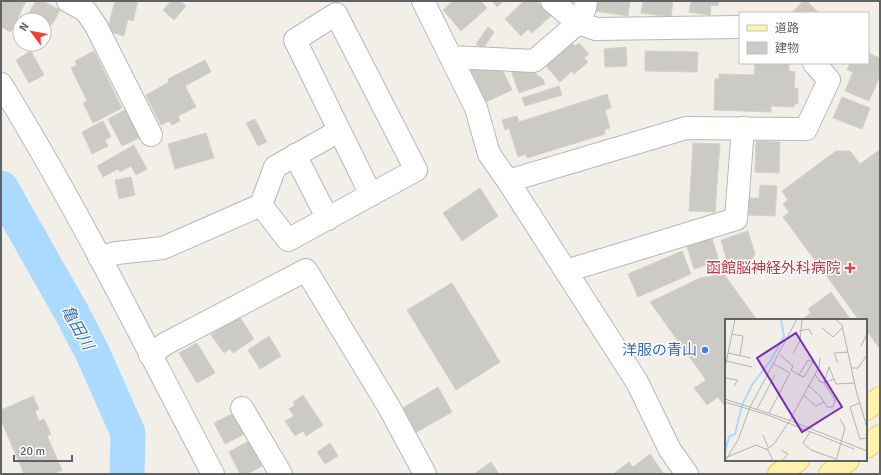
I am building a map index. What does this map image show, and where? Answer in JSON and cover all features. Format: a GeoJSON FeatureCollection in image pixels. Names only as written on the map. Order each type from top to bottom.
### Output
{"type":"FeatureCollection","features":[{"type":"Feature","properties":{"kind":"main road"},"geometry":{"type":"LineString","coordinates":[[867,408],[880,398]]}},
{"type":"Feature","properties":{"kind":"main road"},"geometry":{"type":"LineString","coordinates":[[867,446],[880,436]]}},
{"type":"Feature","properties":{"kind":"main road"},"geometry":{"type":"LineString","coordinates":[[779,474],[797,461]]}},
{"type":"Feature","properties":{"kind":"main road"},"geometry":{"type":"LineString","coordinates":[[830,474],[847,461]]}},
{"type":"Feature","properties":{"kind":"street"},"geometry":{"type":"LineString","coordinates":[[68,1],[86,11],[96,26],[151,135]]}},
{"type":"Feature","properties":{"kind":"street"},"geometry":{"type":"LineString","coordinates":[[423,1],[476,108],[490,154],[638,382],[670,450],[687,474]]}},
{"type":"Feature","properties":{"kind":"street"},"geometry":{"type":"LineString","coordinates":[[552,1],[578,23],[596,29],[739,27]]}},
{"type":"Feature","properties":{"kind":"street"},"geometry":{"type":"LineString","coordinates":[[451,56],[534,62],[578,23],[585,8],[586,1]]}},
{"type":"Feature","properties":{"kind":"street"},"geometry":{"type":"LineString","coordinates":[[261,205],[288,240],[328,219],[416,170],[336,14],[295,40],[371,195]]}},
{"type":"Feature","properties":{"kind":"street"},"geometry":{"type":"LineString","coordinates":[[508,181],[686,128],[806,129],[829,80],[815,64]]}},
{"type":"Feature","properties":{"kind":"street"},"geometry":{"type":"LineString","coordinates":[[1,84],[34,137],[213,474]]}},
{"type":"Feature","properties":{"kind":"street"},"geometry":{"type":"LineString","coordinates":[[566,271],[736,219],[743,128]]}},
{"type":"Feature","properties":{"kind":"street"},"geometry":{"type":"LineString","coordinates":[[99,257],[117,253],[163,248],[261,205],[275,166],[339,131]]}},
{"type":"Feature","properties":{"kind":"street"},"geometry":{"type":"LineString","coordinates":[[295,155],[328,219]]}},
{"type":"Feature","properties":{"kind":"street"},"geometry":{"type":"LineString","coordinates":[[150,355],[165,344],[306,270],[389,407],[425,474]]}},
{"type":"Feature","properties":{"kind":"street"},"geometry":{"type":"LineString","coordinates":[[242,408],[281,474]]}},
{"type":"Feature","properties":{"kind":"building"},"geometry":{"type":"Polygon","coordinates":[[[1,1],[26,1],[21,12],[12,12],[11,32],[1,27],[1,1]]]}},
{"type":"Feature","properties":{"kind":"building"},"geometry":{"type":"Polygon","coordinates":[[[36,1],[43,1],[60,10],[52,25],[52,12],[30,12],[36,1]]]}},
{"type":"Feature","properties":{"kind":"building"},"geometry":{"type":"Polygon","coordinates":[[[115,1],[138,1],[133,21],[128,19],[124,36],[107,31],[115,1]]]}},
{"type":"Feature","properties":{"kind":"building"},"geometry":{"type":"Polygon","coordinates":[[[171,1],[180,1],[186,6],[174,20],[163,10],[171,1]]]}},
{"type":"Feature","properties":{"kind":"building"},"geometry":{"type":"Polygon","coordinates":[[[453,1],[481,1],[487,8],[461,31],[443,10],[453,1]]]}},
{"type":"Feature","properties":{"kind":"building"},"geometry":{"type":"Polygon","coordinates":[[[492,1],[504,1],[497,7],[492,1]]]}},
{"type":"Feature","properties":{"kind":"building"},"geometry":{"type":"Polygon","coordinates":[[[524,1],[537,1],[551,16],[532,33],[528,29],[521,36],[505,19],[524,1]]]}},
{"type":"Feature","properties":{"kind":"building"},"geometry":{"type":"Polygon","coordinates":[[[596,1],[630,1],[628,16],[595,11],[596,1]]]}},
{"type":"Feature","properties":{"kind":"building"},"geometry":{"type":"Polygon","coordinates":[[[643,1],[673,1],[671,17],[641,13],[643,1]]]}},
{"type":"Feature","properties":{"kind":"building"},"geometry":{"type":"Polygon","coordinates":[[[691,1],[719,1],[718,6],[711,5],[710,15],[689,12],[691,1]]]}},
{"type":"Feature","properties":{"kind":"building"},"geometry":{"type":"Polygon","coordinates":[[[803,1],[807,1],[818,12],[793,12],[803,1]]]}},
{"type":"Feature","properties":{"kind":"building"},"geometry":{"type":"Polygon","coordinates":[[[488,27],[494,32],[483,49],[476,44],[488,27]]]}},
{"type":"Feature","properties":{"kind":"building"},"geometry":{"type":"Polygon","coordinates":[[[571,42],[575,46],[579,43],[589,54],[584,58],[588,62],[574,74],[572,71],[560,82],[546,66],[571,42]]]}},
{"type":"Feature","properties":{"kind":"building"},"geometry":{"type":"Polygon","coordinates":[[[626,47],[627,66],[605,67],[604,49],[626,47]]]}},
{"type":"Feature","properties":{"kind":"building"},"geometry":{"type":"Polygon","coordinates":[[[94,51],[122,108],[93,123],[83,103],[87,101],[71,68],[77,65],[75,61],[94,51]]]}},
{"type":"Feature","properties":{"kind":"building"},"geometry":{"type":"Polygon","coordinates":[[[645,51],[698,52],[697,72],[645,71],[645,51]]]}},
{"type":"Feature","properties":{"kind":"building"},"geometry":{"type":"Polygon","coordinates":[[[32,52],[44,75],[29,83],[16,60],[32,52]]]}},
{"type":"Feature","properties":{"kind":"building"},"geometry":{"type":"Polygon","coordinates":[[[869,53],[880,58],[880,76],[869,101],[845,91],[853,72],[847,70],[850,64],[869,64],[869,53]]]}},
{"type":"Feature","properties":{"kind":"building"},"geometry":{"type":"Polygon","coordinates":[[[205,60],[211,72],[185,86],[196,107],[178,116],[180,121],[172,125],[169,121],[161,125],[146,95],[169,82],[168,79],[205,60]]]}},
{"type":"Feature","properties":{"kind":"building"},"geometry":{"type":"Polygon","coordinates":[[[755,64],[789,64],[789,71],[795,72],[794,88],[798,88],[798,104],[794,104],[794,107],[771,106],[771,112],[714,110],[715,79],[719,79],[719,74],[754,75],[755,64]]]}},
{"type":"Feature","properties":{"kind":"building"},"geometry":{"type":"Polygon","coordinates":[[[482,66],[488,66],[491,72],[501,67],[512,90],[484,103],[469,72],[482,66]]]}},
{"type":"Feature","properties":{"kind":"building"},"geometry":{"type":"Polygon","coordinates":[[[528,68],[543,79],[545,84],[519,93],[512,73],[528,68]]]}},
{"type":"Feature","properties":{"kind":"building"},"geometry":{"type":"Polygon","coordinates":[[[559,86],[562,95],[525,106],[522,98],[559,86]]]}},
{"type":"Feature","properties":{"kind":"building"},"geometry":{"type":"Polygon","coordinates":[[[607,94],[611,108],[605,110],[610,128],[604,130],[605,134],[527,158],[526,154],[518,157],[509,128],[505,130],[502,120],[517,116],[519,122],[607,94]]]}},
{"type":"Feature","properties":{"kind":"building"},"geometry":{"type":"Polygon","coordinates":[[[842,97],[870,108],[862,129],[833,118],[842,97]]]}},
{"type":"Feature","properties":{"kind":"building"},"geometry":{"type":"Polygon","coordinates":[[[127,109],[141,137],[122,146],[108,119],[127,109]]]}},
{"type":"Feature","properties":{"kind":"building"},"geometry":{"type":"Polygon","coordinates":[[[255,119],[267,142],[258,146],[246,123],[255,119]]]}},
{"type":"Feature","properties":{"kind":"building"},"geometry":{"type":"Polygon","coordinates":[[[103,121],[111,137],[105,140],[108,146],[92,154],[82,132],[103,121]]]}},
{"type":"Feature","properties":{"kind":"building"},"geometry":{"type":"Polygon","coordinates":[[[206,133],[214,158],[175,169],[168,144],[206,133]]]}},
{"type":"Feature","properties":{"kind":"building"},"geometry":{"type":"Polygon","coordinates":[[[756,141],[780,142],[779,173],[755,172],[756,141]]]}},
{"type":"Feature","properties":{"kind":"building"},"geometry":{"type":"Polygon","coordinates":[[[693,143],[720,144],[715,212],[689,211],[693,143]]]}},
{"type":"Feature","properties":{"kind":"building"},"geometry":{"type":"Polygon","coordinates":[[[134,145],[147,169],[136,175],[131,166],[120,172],[118,169],[103,177],[97,166],[134,145]]]}},
{"type":"Feature","properties":{"kind":"building","name":"函館脳神経外科病院"},"geometry":{"type":"Polygon","coordinates":[[[836,151],[850,151],[860,164],[880,151],[880,349],[867,331],[867,319],[858,319],[783,217],[789,212],[783,204],[788,200],[782,191],[836,151]]]}},
{"type":"Feature","properties":{"kind":"building"},"geometry":{"type":"Polygon","coordinates":[[[131,177],[135,195],[119,199],[115,180],[131,177]]]}},
{"type":"Feature","properties":{"kind":"building"},"geometry":{"type":"Polygon","coordinates":[[[760,185],[777,186],[775,216],[747,215],[748,198],[759,198],[760,185]]]}},
{"type":"Feature","properties":{"kind":"building"},"geometry":{"type":"Polygon","coordinates":[[[480,188],[498,216],[462,241],[443,213],[480,188]]]}},
{"type":"Feature","properties":{"kind":"building"},"geometry":{"type":"Polygon","coordinates":[[[748,231],[755,254],[750,262],[729,268],[721,240],[748,231]]]}},
{"type":"Feature","properties":{"kind":"building"},"geometry":{"type":"Polygon","coordinates":[[[712,238],[719,261],[694,269],[687,246],[712,238]]]}},
{"type":"Feature","properties":{"kind":"building"},"geometry":{"type":"Polygon","coordinates":[[[682,251],[691,274],[638,297],[628,274],[682,251]]]}},
{"type":"Feature","properties":{"kind":"building","name":"洋服の青山"},"geometry":{"type":"Polygon","coordinates":[[[724,274],[756,319],[725,319],[725,407],[718,397],[707,405],[694,388],[706,380],[650,302],[700,278],[724,274]]]}},
{"type":"Feature","properties":{"kind":"building"},"geometry":{"type":"Polygon","coordinates":[[[452,283],[500,362],[456,390],[407,310],[452,283]]]}},
{"type":"Feature","properties":{"kind":"building"},"geometry":{"type":"Polygon","coordinates":[[[831,292],[850,319],[802,319],[811,313],[808,309],[831,292]]]}},
{"type":"Feature","properties":{"kind":"building"},"geometry":{"type":"Polygon","coordinates":[[[239,316],[254,339],[233,353],[230,349],[224,353],[211,335],[239,316]]]}},
{"type":"Feature","properties":{"kind":"building"},"geometry":{"type":"Polygon","coordinates":[[[269,336],[281,356],[260,369],[248,350],[269,336]]]}},
{"type":"Feature","properties":{"kind":"building"},"geometry":{"type":"Polygon","coordinates":[[[197,343],[215,373],[197,383],[179,353],[197,343]]]}},
{"type":"Feature","properties":{"kind":"building"},"geometry":{"type":"Polygon","coordinates":[[[438,387],[452,412],[415,433],[401,409],[438,387]]]}},
{"type":"Feature","properties":{"kind":"building"},"geometry":{"type":"Polygon","coordinates":[[[303,395],[323,425],[306,436],[303,431],[295,436],[285,421],[294,416],[289,409],[295,405],[293,402],[303,395]]]}},
{"type":"Feature","properties":{"kind":"building"},"geometry":{"type":"Polygon","coordinates":[[[33,396],[39,409],[35,411],[39,421],[44,419],[51,434],[47,436],[62,470],[54,474],[24,474],[1,420],[1,410],[33,396]]]}},
{"type":"Feature","properties":{"kind":"building"},"geometry":{"type":"Polygon","coordinates":[[[234,413],[244,434],[225,444],[214,423],[234,413]]]}},
{"type":"Feature","properties":{"kind":"building"},"geometry":{"type":"Polygon","coordinates":[[[249,441],[262,466],[247,474],[240,474],[229,452],[249,441]]]}},
{"type":"Feature","properties":{"kind":"building"},"geometry":{"type":"Polygon","coordinates":[[[330,443],[338,456],[325,464],[317,452],[330,443]]]}},
{"type":"Feature","properties":{"kind":"building"},"geometry":{"type":"Polygon","coordinates":[[[650,454],[664,474],[613,474],[629,462],[633,467],[650,454]]]}},
{"type":"Feature","properties":{"kind":"building"},"geometry":{"type":"Polygon","coordinates":[[[491,462],[499,474],[474,474],[491,462]]]}},
{"type":"Feature","properties":{"kind":"waterway","name":"亀田川"},"geometry":{"type":"LineString","coordinates":[[1,188],[73,315],[93,354],[128,433],[127,474]]}},
{"type":"Feature","properties":{"kind":"place","name":"函館脳神経外科病院"},"geometry":{"type":"Point","coordinates":[850,268]}},
{"type":"Feature","properties":{"kind":"place","name":"洋服の青山"},"geometry":{"type":"Point","coordinates":[705,350]}}]}
